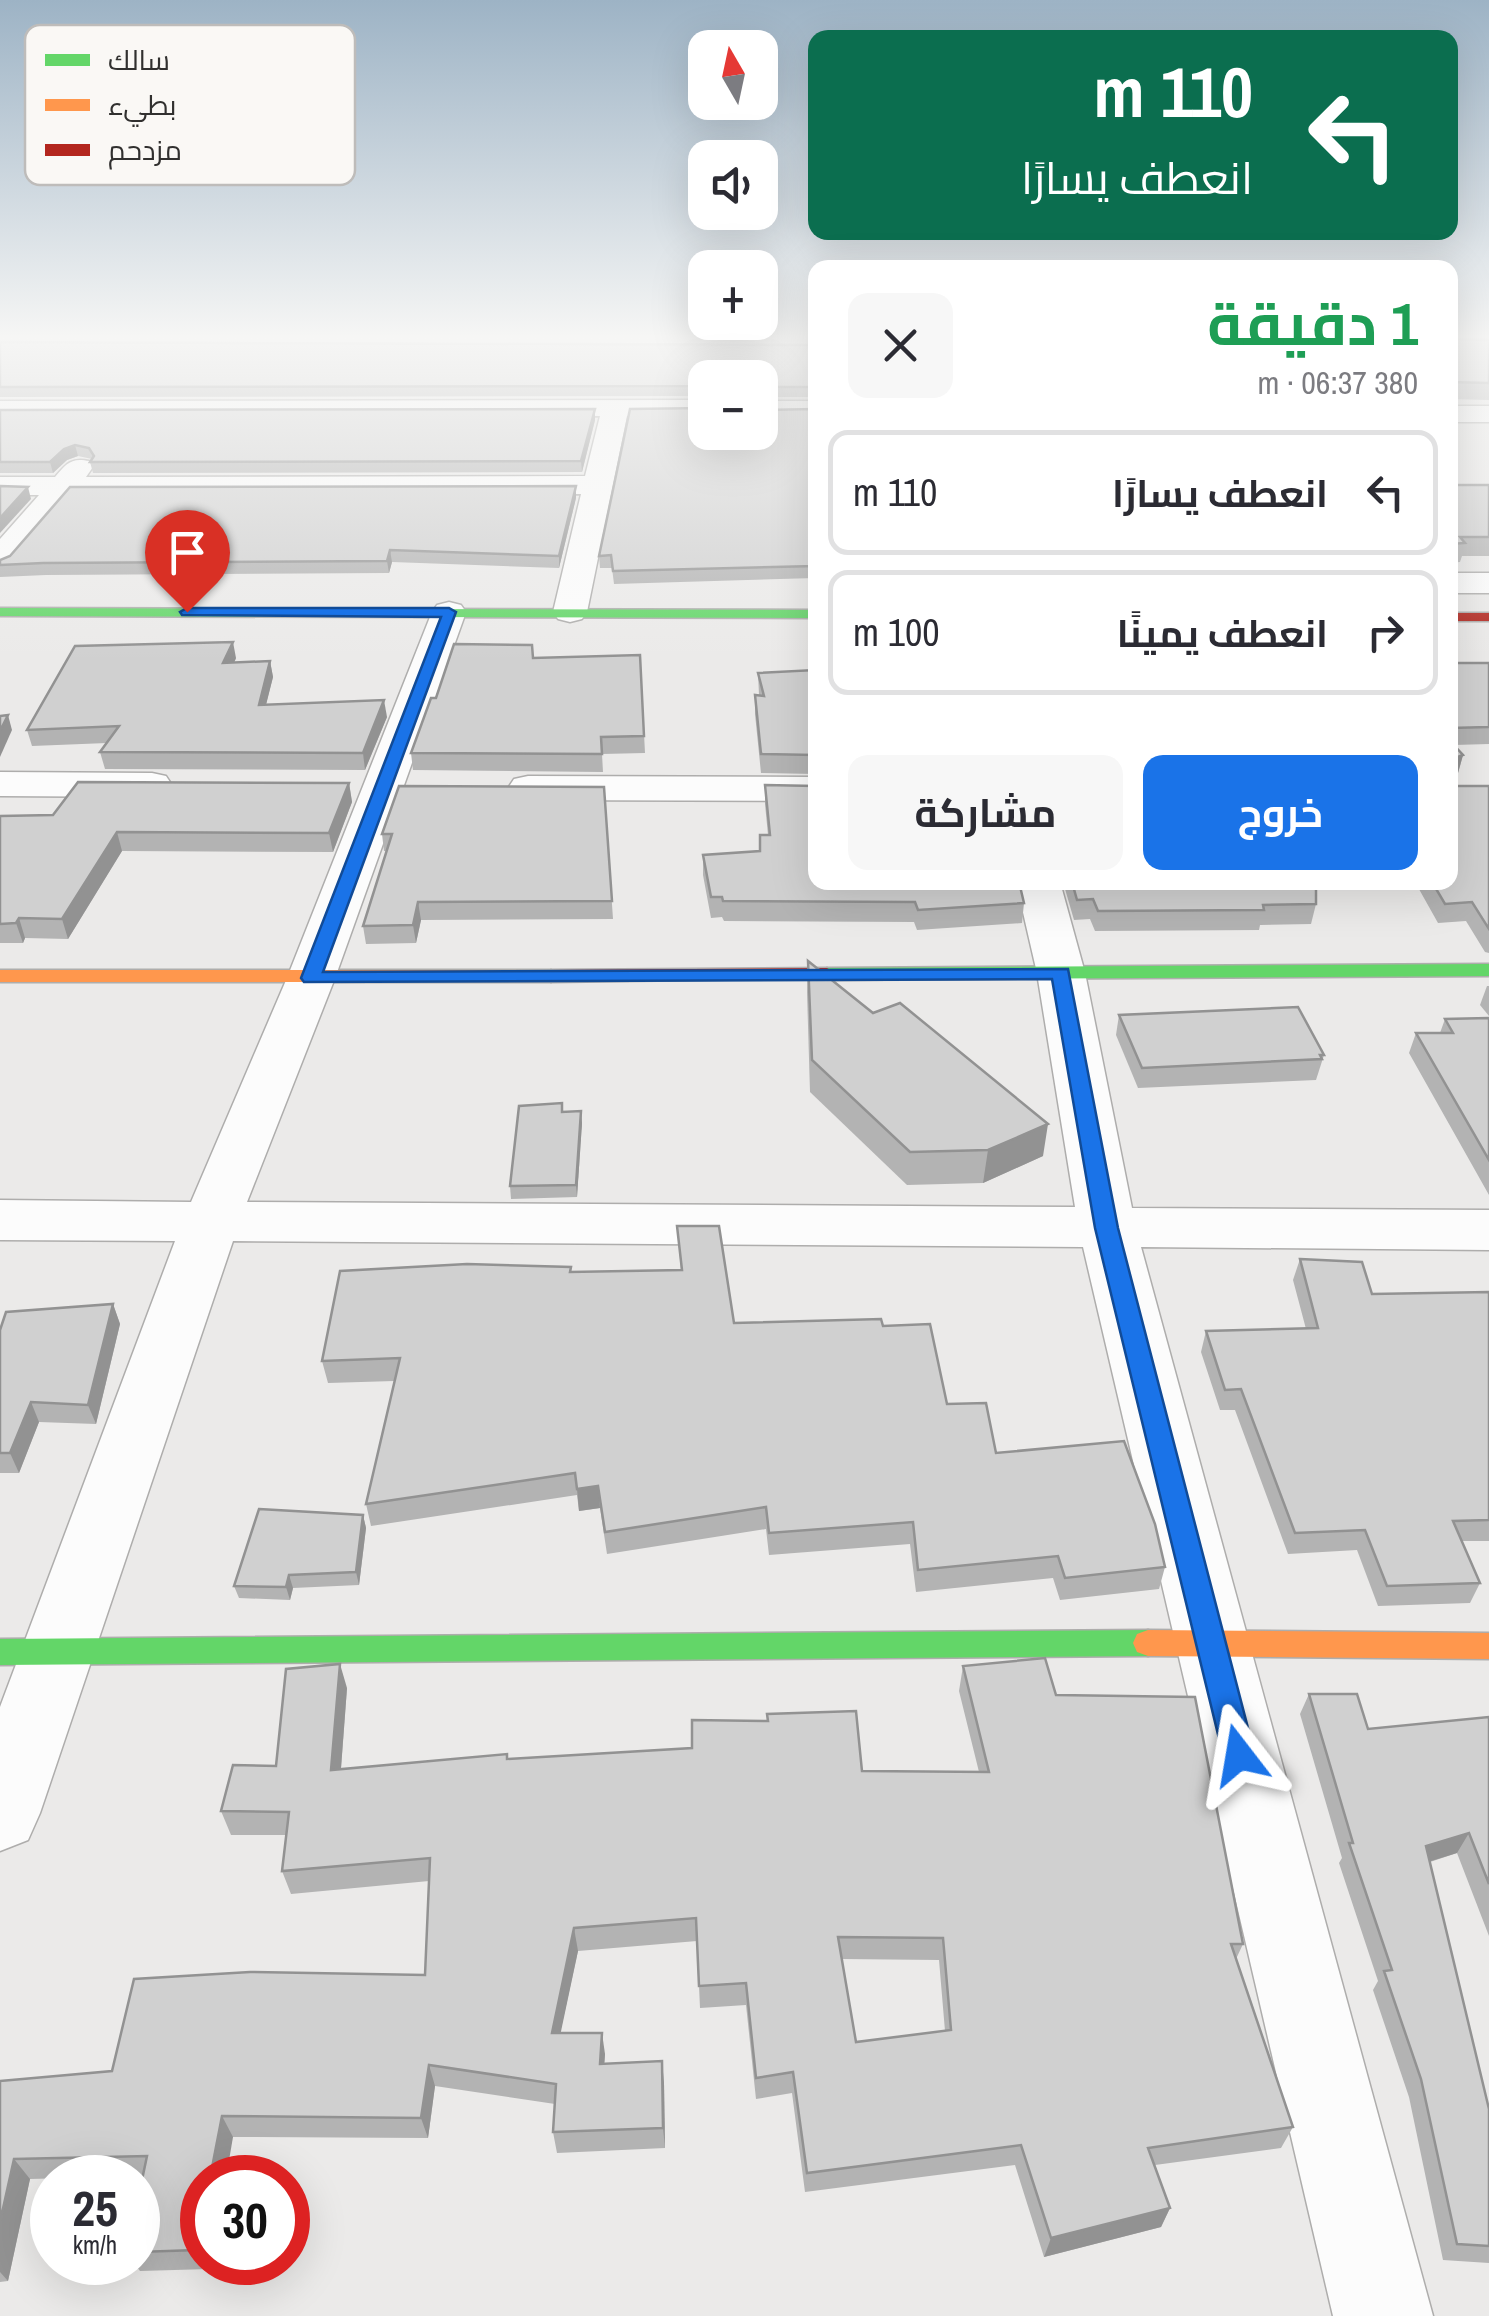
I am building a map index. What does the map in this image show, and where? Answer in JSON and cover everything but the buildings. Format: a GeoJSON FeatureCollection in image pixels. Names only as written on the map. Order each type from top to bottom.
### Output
{"type":"FeatureCollection","features":[{"type":"Feature","properties":{"kind":"street"},"geometry":{"type":"LineString","coordinates":[[0,559],[97,444]]}},
{"type":"Feature","properties":{"kind":"street"},"geometry":{"type":"LineString","coordinates":[[570,612],[606,444]]}},
{"type":"Feature","properties":{"kind":"street"},"geometry":{"type":"LineString","coordinates":[[0,486],[596,485]]}},
{"type":"Feature","properties":{"kind":"street"},"geometry":{"type":"LineString","coordinates":[[1458,582],[1489,583]]}},
{"type":"Feature","properties":{"kind":"street"},"geometry":{"type":"LineString","coordinates":[[0,612],[808,614]]}},
{"type":"Feature","properties":{"kind":"street"},"geometry":{"type":"LineString","coordinates":[[0,1813],[28,1652],[311,978],[449,612]]}},
{"type":"Feature","properties":{"kind":"street"},"geometry":{"type":"LineString","coordinates":[[1458,617],[1489,618]]}},
{"type":"Feature","properties":{"kind":"street"},"geometry":{"type":"LineString","coordinates":[[0,784],[192,786]]}},
{"type":"Feature","properties":{"kind":"street"},"geometry":{"type":"LineString","coordinates":[[483,788],[808,789]]}},
{"type":"Feature","properties":{"kind":"street"},"geometry":{"type":"LineString","coordinates":[[1040,890],[1061,973],[1106,1228],[1383,2316]]}},
{"type":"Feature","properties":{"kind":"street"},"geometry":{"type":"LineString","coordinates":[[0,976],[311,978],[1489,970]]}},
{"type":"Feature","properties":{"kind":"street"},"geometry":{"type":"LineString","coordinates":[[0,1220],[1489,1230]]}},
{"type":"Feature","properties":{"kind":"street"},"geometry":{"type":"LineString","coordinates":[[28,1652],[1210,1643],[1489,1646]]}},
{"type":"Feature","properties":{"kind":"traffic: fast"},"geometry":{"type":"LineString","coordinates":[[0,612],[808,614]]}},
{"type":"Feature","properties":{"kind":"traffic: fast"},"geometry":{"type":"LineString","coordinates":[[827,974],[1489,970]]}},
{"type":"Feature","properties":{"kind":"traffic: fast"},"geometry":{"type":"LineString","coordinates":[[0,1652],[1148,1643]]}},
{"type":"Feature","properties":{"kind":"traffic: slow"},"geometry":{"type":"LineString","coordinates":[[0,976],[551,976]]}},
{"type":"Feature","properties":{"kind":"traffic: slow"},"geometry":{"type":"LineString","coordinates":[[1148,1643],[1489,1646]]}},
{"type":"Feature","properties":{"kind":"traffic: jam"},"geometry":{"type":"LineString","coordinates":[[1458,617],[1489,617]]}},
{"type":"Feature","properties":{"kind":"traffic: jam"},"geometry":{"type":"LineString","coordinates":[[551,976],[827,974]]}},
{"type":"Feature","properties":{"kind":"route"},"geometry":{"type":"LineString","coordinates":[[187,612],[449,612],[311,978],[1061,973],[1106,1228],[1239,1755]]}}]}
